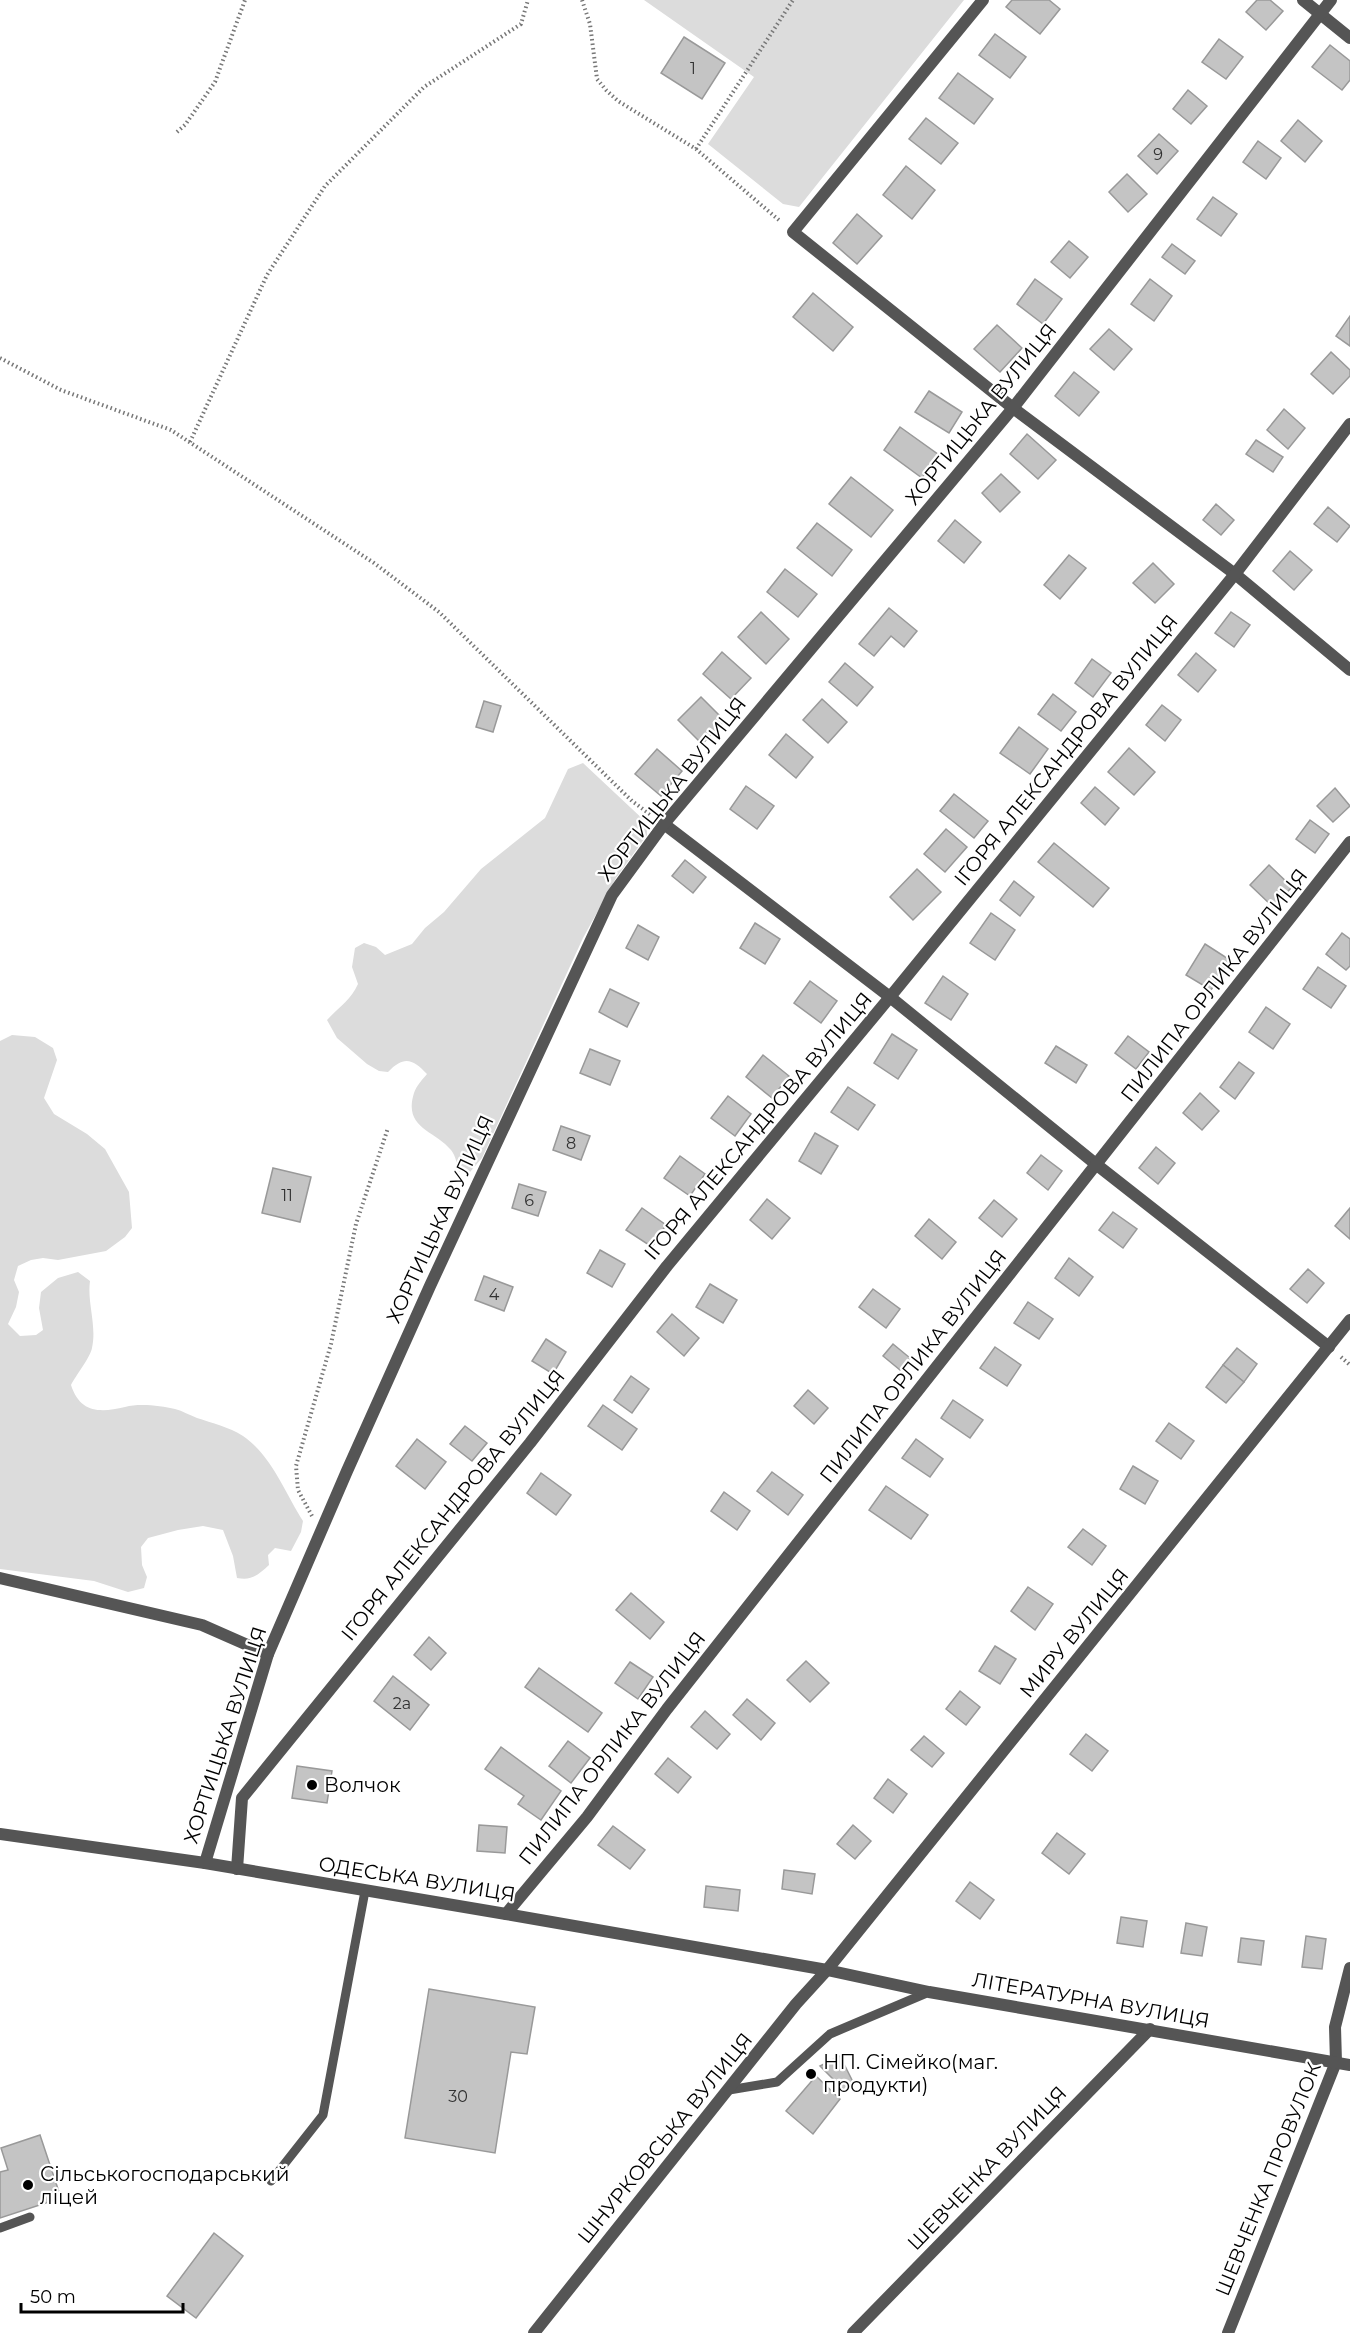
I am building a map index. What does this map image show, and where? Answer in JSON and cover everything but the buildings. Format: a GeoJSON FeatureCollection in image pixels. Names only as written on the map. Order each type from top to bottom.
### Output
{"type":"FeatureCollection","features":[{"type":"Feature","properties":{"kind":"street"},"geometry":{"type":"LineString","coordinates":[[982,0],[793,232],[1013,408],[1235,574],[1350,670]]}},
{"type":"Feature","properties":{"kind":"street"},"geometry":{"type":"LineString","coordinates":[[1303,0],[1350,38]]}},
{"type":"Feature","properties":{"kind":"street","name":"ХОРТИЦЬКА ВУЛИЦЯ"},"geometry":{"type":"LineString","coordinates":[[205,1863],[268,1654],[430,1286],[612,895],[664,824],[1013,408],[1331,0]]}},
{"type":"Feature","properties":{"kind":"street","name":"ІГОРЯ АЛЕКСАНДРОВА ВУЛИЦЯ"},"geometry":{"type":"LineString","coordinates":[[237,1869],[242,1798],[530,1443],[667,1266],[1235,574],[1350,424]]}},
{"type":"Feature","properties":{"kind":"street"},"geometry":{"type":"LineString","coordinates":[[664,824],[890,997],[1097,1165],[1329,1347]]}},
{"type":"Feature","properties":{"kind":"street","name":"ПИЛИПА ОРЛИКА ВУЛИЦЯ"},"geometry":{"type":"LineString","coordinates":[[506,1914],[587,1816],[711,1653],[1350,842]]}},
{"type":"Feature","properties":{"kind":"street","name":"МИРУ ВУЛИЦЯ"},"geometry":{"type":"LineString","coordinates":[[827,1970],[1350,1320]]}},
{"type":"Feature","properties":{"kind":"street"},"geometry":{"type":"LineString","coordinates":[[0,1578],[202,1625],[268,1654]]}},
{"type":"Feature","properties":{"kind":"street","name":"ОДЕСЬКА ВУЛИЦЯ"},"geometry":{"type":"LineString","coordinates":[[0,1834],[205,1863],[827,1970]]}},
{"type":"Feature","properties":{"kind":"street","name":"ШЕВЧЕНКА ПРОВУЛОК"},"geometry":{"type":"LineString","coordinates":[[1228,2333],[1336,2062],[1335,2027],[1350,1968]]}},
{"type":"Feature","properties":{"kind":"street","name":"ЛІТЕРАТУРНА ВУЛИЦЯ"},"geometry":{"type":"LineString","coordinates":[[827,1970],[929,1992],[1350,2065]]}},
{"type":"Feature","properties":{"kind":"street","name":"ШНУРКОВСЬКА ВУЛИЦЯ"},"geometry":{"type":"LineString","coordinates":[[534,2333],[796,2004],[827,1970]]}},
{"type":"Feature","properties":{"kind":"street","name":"ШЕВЧЕНКА ВУЛИЦЯ"},"geometry":{"type":"LineString","coordinates":[[853,2333],[1150,2029]]}},
{"type":"Feature","properties":{"kind":"lane"},"geometry":{"type":"LineString","coordinates":[[271,2181],[323,2115],[365,1891]]}},
{"type":"Feature","properties":{"kind":"lane"},"geometry":{"type":"LineString","coordinates":[[729,2090],[777,2082],[830,2034],[929,1992]]}},
{"type":"Feature","properties":{"kind":"lane"},"geometry":{"type":"LineString","coordinates":[[0,2228],[30,2217]]}},
{"type":"Feature","properties":{"kind":"path"},"geometry":{"type":"LineString","coordinates":[[177,132],[185,125],[215,82],[245,0]]}},
{"type":"Feature","properties":{"kind":"path"},"geometry":{"type":"LineString","coordinates":[[190,442],[267,275],[324,186],[424,87],[521,24],[528,0]]}},
{"type":"Feature","properties":{"kind":"path"},"geometry":{"type":"LineString","coordinates":[[582,0],[590,24],[597,80],[618,101],[696,148],[793,232]]}},
{"type":"Feature","properties":{"kind":"path"},"geometry":{"type":"LineString","coordinates":[[696,148],[793,0]]}},
{"type":"Feature","properties":{"kind":"path"},"geometry":{"type":"LineString","coordinates":[[0,358],[61,390],[171,430],[374,563],[440,612],[632,801],[664,824]]}},
{"type":"Feature","properties":{"kind":"path"},"geometry":{"type":"LineString","coordinates":[[323,1527],[309,1512],[298,1490],[296,1466],[331,1344],[356,1224],[388,1128]]}},
{"type":"Feature","properties":{"kind":"shaded area"},"geometry":{"type":"Polygon","coordinates":[[[644,0],[964,0],[799,207],[783,204],[708,144],[754,77],[644,0]]]}},
{"type":"Feature","properties":{"kind":"shaded area"},"geometry":{"type":"Polygon","coordinates":[[[583,763],[647,823],[647,835],[616,878],[583,938],[482,1158],[470,1172],[459,1172],[451,1150],[422,1127],[413,1114],[414,1093],[427,1074],[413,1062],[408,1061],[399,1063],[388,1072],[379,1071],[367,1064],[337,1038],[327,1020],[348,999],[358,984],[352,967],[355,948],[364,943],[376,947],[385,955],[412,944],[425,928],[444,912],[481,869],[545,818],[568,769],[583,763]]]}},
{"type":"Feature","properties":{"kind":"shaded area"},"geometry":{"type":"Polygon","coordinates":[[[12,1035],[35,1037],[53,1048],[57,1060],[44,1098],[54,1114],[87,1134],[105,1149],[129,1192],[132,1228],[125,1237],[106,1251],[58,1260],[43,1258],[31,1260],[18,1266],[14,1280],[19,1292],[16,1307],[8,1324],[20,1336],[36,1335],[43,1330],[39,1308],[41,1292],[58,1278],[78,1272],[90,1281],[93,1339],[91,1352],[71,1385],[85,1406],[99,1410],[144,1405],[175,1409],[232,1430],[253,1444],[270,1464],[303,1521],[301,1532],[291,1551],[275,1548],[268,1555],[269,1565],[255,1576],[247,1579],[237,1578],[233,1556],[223,1530],[203,1526],[148,1538],[141,1547],[142,1565],[147,1577],[144,1588],[128,1592],[94,1581],[0,1569],[0,1041],[12,1035]]]}},
{"type":"Feature","properties":{"kind":"place","name":"Волчок"},"geometry":{"type":"Point","coordinates":[312,1785]}},
{"type":"Feature","properties":{"kind":"place","name":"НП. Сімейко(маг. продукти)"},"geometry":{"type":"Point","coordinates":[811,2074]}},
{"type":"Feature","properties":{"kind":"place","name":"Сільськогосподарський ліцей"},"geometry":{"type":"Point","coordinates":[28,2185]}}]}
